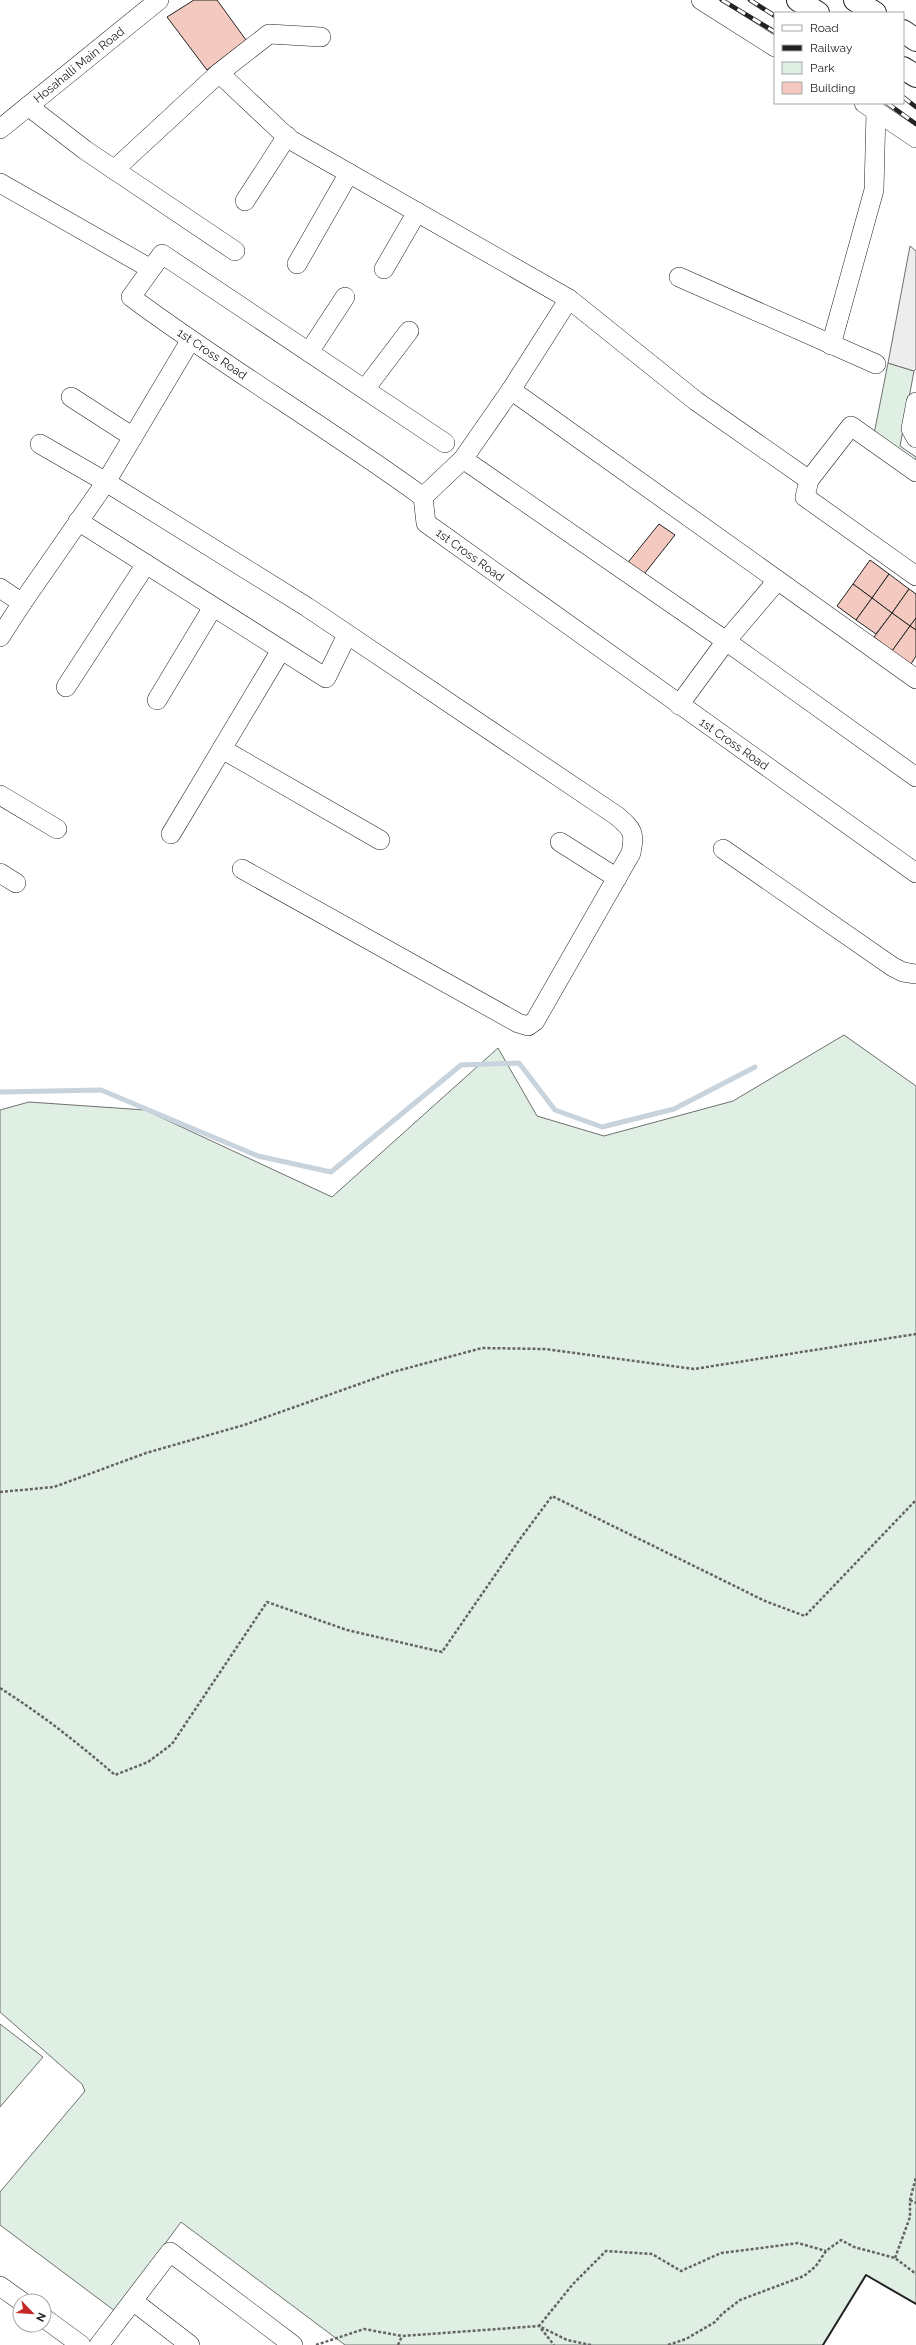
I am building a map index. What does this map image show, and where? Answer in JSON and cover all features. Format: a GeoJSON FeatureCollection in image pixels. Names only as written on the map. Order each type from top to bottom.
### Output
{"type":"FeatureCollection","features":[{"type":"Feature","properties":{"kind":"highway"},"geometry":{"type":"LineString","coordinates":[[798,0],[816,12]]}},
{"type":"Feature","properties":{"kind":"highway"},"geometry":{"type":"LineString","coordinates":[[855,0],[873,12]]}},
{"type":"Feature","properties":{"kind":"highway"},"geometry":{"type":"LineString","coordinates":[[904,32],[916,40]]}},
{"type":"Feature","properties":{"kind":"highway"},"geometry":{"type":"LineString","coordinates":[[904,69],[916,76]]}},
{"type":"Feature","properties":{"kind":"street","name":"Hosahalli Main Road"},"geometry":{"type":"LineString","coordinates":[[0,129],[159,0]]}},
{"type":"Feature","properties":{"kind":"street"},"geometry":{"type":"LineString","coordinates":[[701,0],[774,46]]}},
{"type":"Feature","properties":{"kind":"street"},"geometry":{"type":"LineString","coordinates":[[114,170],[219,73],[269,34],[321,37]]}},
{"type":"Feature","properties":{"kind":"street"},"geometry":{"type":"LineString","coordinates":[[219,73],[287,136],[569,298],[696,401],[809,480]]}},
{"type":"Feature","properties":{"kind":"street"},"geometry":{"type":"LineString","coordinates":[[28,106],[85,150],[235,251]]}},
{"type":"Feature","properties":{"kind":"street"},"geometry":{"type":"LineString","coordinates":[[870,107],[916,138]]}},
{"type":"Feature","properties":{"kind":"street"},"geometry":{"type":"LineString","coordinates":[[831,345],[874,190],[870,107]]}},
{"type":"Feature","properties":{"kind":"street"},"geometry":{"type":"LineString","coordinates":[[245,201],[287,136]]}},
{"type":"Feature","properties":{"kind":"street"},"geometry":{"type":"LineString","coordinates":[[297,264],[349,173]]}},
{"type":"Feature","properties":{"kind":"street"},"geometry":{"type":"LineString","coordinates":[[0,183],[151,269],[162,254],[445,443]]}},
{"type":"Feature","properties":{"kind":"street"},"geometry":{"type":"LineString","coordinates":[[384,269],[417,212]]}},
{"type":"Feature","properties":{"kind":"street","name":"1st Cross Road"},"geometry":{"type":"LineString","coordinates":[[151,269],[131,297],[190,341],[355,448],[423,497],[426,523],[916,873]]}},
{"type":"Feature","properties":{"kind":"street"},"geometry":{"type":"LineString","coordinates":[[679,277],[876,364]]}},
{"type":"Feature","properties":{"kind":"street"},"geometry":{"type":"LineString","coordinates":[[309,352],[345,297]]}},
{"type":"Feature","properties":{"kind":"street"},"geometry":{"type":"LineString","coordinates":[[423,497],[463,458],[511,390],[569,298]]}},
{"type":"Feature","properties":{"kind":"street"},"geometry":{"type":"LineString","coordinates":[[364,389],[409,331]]}},
{"type":"Feature","properties":{"kind":"street"},"geometry":{"type":"LineString","coordinates":[[0,636],[106,482],[190,341]]}},
{"type":"Feature","properties":{"kind":"street"},"geometry":{"type":"LineString","coordinates":[[511,390],[916,679]]}},
{"type":"Feature","properties":{"kind":"street"},"geometry":{"type":"LineString","coordinates":[[71,397],[133,436]]}},
{"type":"Feature","properties":{"kind":"street"},"geometry":{"type":"LineString","coordinates":[[916,402],[911,429],[916,438]]}},
{"type":"Feature","properties":{"kind":"street"},"geometry":{"type":"LineString","coordinates":[[916,472],[852,426],[809,480],[805,497],[916,576]]}},
{"type":"Feature","properties":{"kind":"street"},"geometry":{"type":"LineString","coordinates":[[40,444],[106,482],[307,607],[618,816],[629,827],[634,837],[631,853],[617,878],[535,1021],[528,1026],[518,1023],[242,869]]}},
{"type":"Feature","properties":{"kind":"street"},"geometry":{"type":"LineString","coordinates":[[463,458],[726,641],[916,777]]}},
{"type":"Feature","properties":{"kind":"street"},"geometry":{"type":"LineString","coordinates":[[78,521],[326,678],[348,635]]}},
{"type":"Feature","properties":{"kind":"street"},"geometry":{"type":"LineString","coordinates":[[66,687],[146,564]]}},
{"type":"Feature","properties":{"kind":"street"},"geometry":{"type":"LineString","coordinates":[[679,705],[726,641],[777,581]]}},
{"type":"Feature","properties":{"kind":"street"},"geometry":{"type":"LineString","coordinates":[[0,588],[22,603]]}},
{"type":"Feature","properties":{"kind":"street"},"geometry":{"type":"LineString","coordinates":[[157,700],[214,607]]}},
{"type":"Feature","properties":{"kind":"street"},"geometry":{"type":"LineString","coordinates":[[171,834],[280,650]]}},
{"type":"Feature","properties":{"kind":"street"},"geometry":{"type":"LineString","coordinates":[[222,749],[380,840]]}},
{"type":"Feature","properties":{"kind":"street"},"geometry":{"type":"LineString","coordinates":[[0,795],[57,829]]}},
{"type":"Feature","properties":{"kind":"street"},"geometry":{"type":"LineString","coordinates":[[560,842],[617,878]]}},
{"type":"Feature","properties":{"kind":"street"},"geometry":{"type":"LineString","coordinates":[[723,849],[893,967],[903,972],[916,974]]}},
{"type":"Feature","properties":{"kind":"street"},"geometry":{"type":"LineString","coordinates":[[0,873],[16,884]]}},
{"type":"Feature","properties":{"kind":"street"},"geometry":{"type":"LineString","coordinates":[[99,2345],[170,2252],[293,2345]]}},
{"type":"Feature","properties":{"kind":"street"},"geometry":{"type":"LineString","coordinates":[[0,2286],[12,2295]]}},
{"type":"Feature","properties":{"kind":"street"},"geometry":{"type":"LineString","coordinates":[[133,2301],[190,2345]]}},
{"type":"Feature","properties":{"kind":"street"},"geometry":{"type":"LineString","coordinates":[[52,2324],[81,2345]]}},
{"type":"Feature","properties":{"kind":"path"},"geometry":{"type":"LineString","coordinates":[[0,1492],[54,1487],[146,1453],[244,1425],[393,1372],[482,1348],[545,1349],[694,1369],[916,1334]]}},
{"type":"Feature","properties":{"kind":"path"},"geometry":{"type":"LineString","coordinates":[[0,1688],[26,1704],[76,1741],[115,1774],[148,1762],[172,1744],[267,1602],[347,1630],[442,1652],[520,1539],[552,1496],[765,1601],[805,1616],[916,1500]]}},
{"type":"Feature","properties":{"kind":"path"},"geometry":{"type":"LineString","coordinates":[[896,2258],[910,2217],[910,2200],[916,2177]]}},
{"type":"Feature","properties":{"kind":"path"},"geometry":{"type":"LineString","coordinates":[[910,2200],[916,2203]]}},
{"type":"Feature","properties":{"kind":"path"},"geometry":{"type":"LineString","coordinates":[[668,2345],[686,2339],[715,2322],[722,2314],[740,2300],[804,2276],[816,2266],[826,2251],[841,2240],[854,2247],[896,2258],[916,2274]]}},
{"type":"Feature","properties":{"kind":"path"},"geometry":{"type":"LineString","coordinates":[[539,2326],[573,2284],[606,2251],[652,2254],[681,2270],[721,2253],[798,2243],[826,2251]]}},
{"type":"Feature","properties":{"kind":"path"},"geometry":{"type":"LineString","coordinates":[[539,2326],[554,2345]]}},
{"type":"Feature","properties":{"kind":"path"},"geometry":{"type":"LineString","coordinates":[[316,2345],[364,2329],[402,2336],[539,2326],[568,2340],[590,2345]]}},
{"type":"Feature","properties":{"kind":"path"},"geometry":{"type":"LineString","coordinates":[[398,2345],[402,2336]]}},
{"type":"Feature","properties":{"kind":"green space"},"geometry":{"type":"Polygon","coordinates":[[[888,363],[914,371],[900,446],[916,457],[916,464],[874,434],[888,363]]]}},
{"type":"Feature","properties":{"kind":"green space"},"geometry":{"type":"Polygon","coordinates":[[[844,1035],[916,1086],[916,2304],[866,2275],[823,2345],[345,2345],[181,2222],[115,2311],[0,2225],[0,2192],[85,2091],[82,2084],[0,2012],[0,1110],[29,1102],[145,1110],[332,1197],[498,1048],[537,1116],[604,1136],[733,1101],[844,1035]]]}},
{"type":"Feature","properties":{"kind":"green space"},"geometry":{"type":"Polygon","coordinates":[[[0,2024],[43,2057],[0,2107],[0,2024]]]}},
{"type":"Feature","properties":{"kind":"shaded area"},"geometry":{"type":"Polygon","coordinates":[[[910,246],[916,251],[916,369],[914,371],[888,363],[910,246]]]}},
{"type":"Feature","properties":{"kind":"building"},"geometry":{"type":"Polygon","coordinates":[[[194,0],[217,0],[246,40],[207,70],[167,17],[194,0]]]}},
{"type":"Feature","properties":{"kind":"building"},"geometry":{"type":"Polygon","coordinates":[[[659,524],[675,535],[641,578],[625,566],[659,524]]]}},
{"type":"Feature","properties":{"kind":"building"},"geometry":{"type":"Polygon","coordinates":[[[870,560],[889,574],[872,598],[853,584],[870,560]]]}},
{"type":"Feature","properties":{"kind":"building"},"geometry":{"type":"Polygon","coordinates":[[[889,574],[909,589],[892,613],[872,598],[889,574]]]}},
{"type":"Feature","properties":{"kind":"building"},"geometry":{"type":"Polygon","coordinates":[[[853,584],[872,598],[856,620],[837,606],[853,584]]]}},
{"type":"Feature","properties":{"kind":"building"},"geometry":{"type":"Polygon","coordinates":[[[909,589],[916,594],[916,618],[910,626],[892,613],[909,589]]]}},
{"type":"Feature","properties":{"kind":"building"},"geometry":{"type":"Polygon","coordinates":[[[872,598],[892,613],[876,634],[856,620],[872,598]]]}},
{"type":"Feature","properties":{"kind":"building"},"geometry":{"type":"Polygon","coordinates":[[[892,613],[910,626],[892,651],[874,637],[892,613]]]}},
{"type":"Feature","properties":{"kind":"building"},"geometry":{"type":"Polygon","coordinates":[[[916,618],[916,630],[910,626],[916,618]]]}},
{"type":"Feature","properties":{"kind":"building"},"geometry":{"type":"Polygon","coordinates":[[[910,626],[916,630],[916,656],[911,664],[892,651],[910,626]]]}},
{"type":"Feature","properties":{"kind":"waterway"},"geometry":{"type":"LineString","coordinates":[[0,1092],[101,1090],[258,1156],[331,1172],[461,1065],[519,1063],[555,1110],[602,1127],[674,1109],[755,1067]]}},
{"type":"Feature","properties":{"kind":"railway"},"geometry":{"type":"LineString","coordinates":[[722,0],[774,31]]}},
{"type":"Feature","properties":{"kind":"railway"},"geometry":{"type":"LineString","coordinates":[[750,0],[774,15]]}},
{"type":"Feature","properties":{"kind":"railway"},"geometry":{"type":"LineString","coordinates":[[904,98],[916,107]]}},
{"type":"Feature","properties":{"kind":"railway"},"geometry":{"type":"LineString","coordinates":[[888,104],[916,124]]}},
{"type":"Feature","properties":{"kind":"wall"},"geometry":{"type":"LineString","coordinates":[[823,2345],[866,2275],[916,2304]]}}]}
